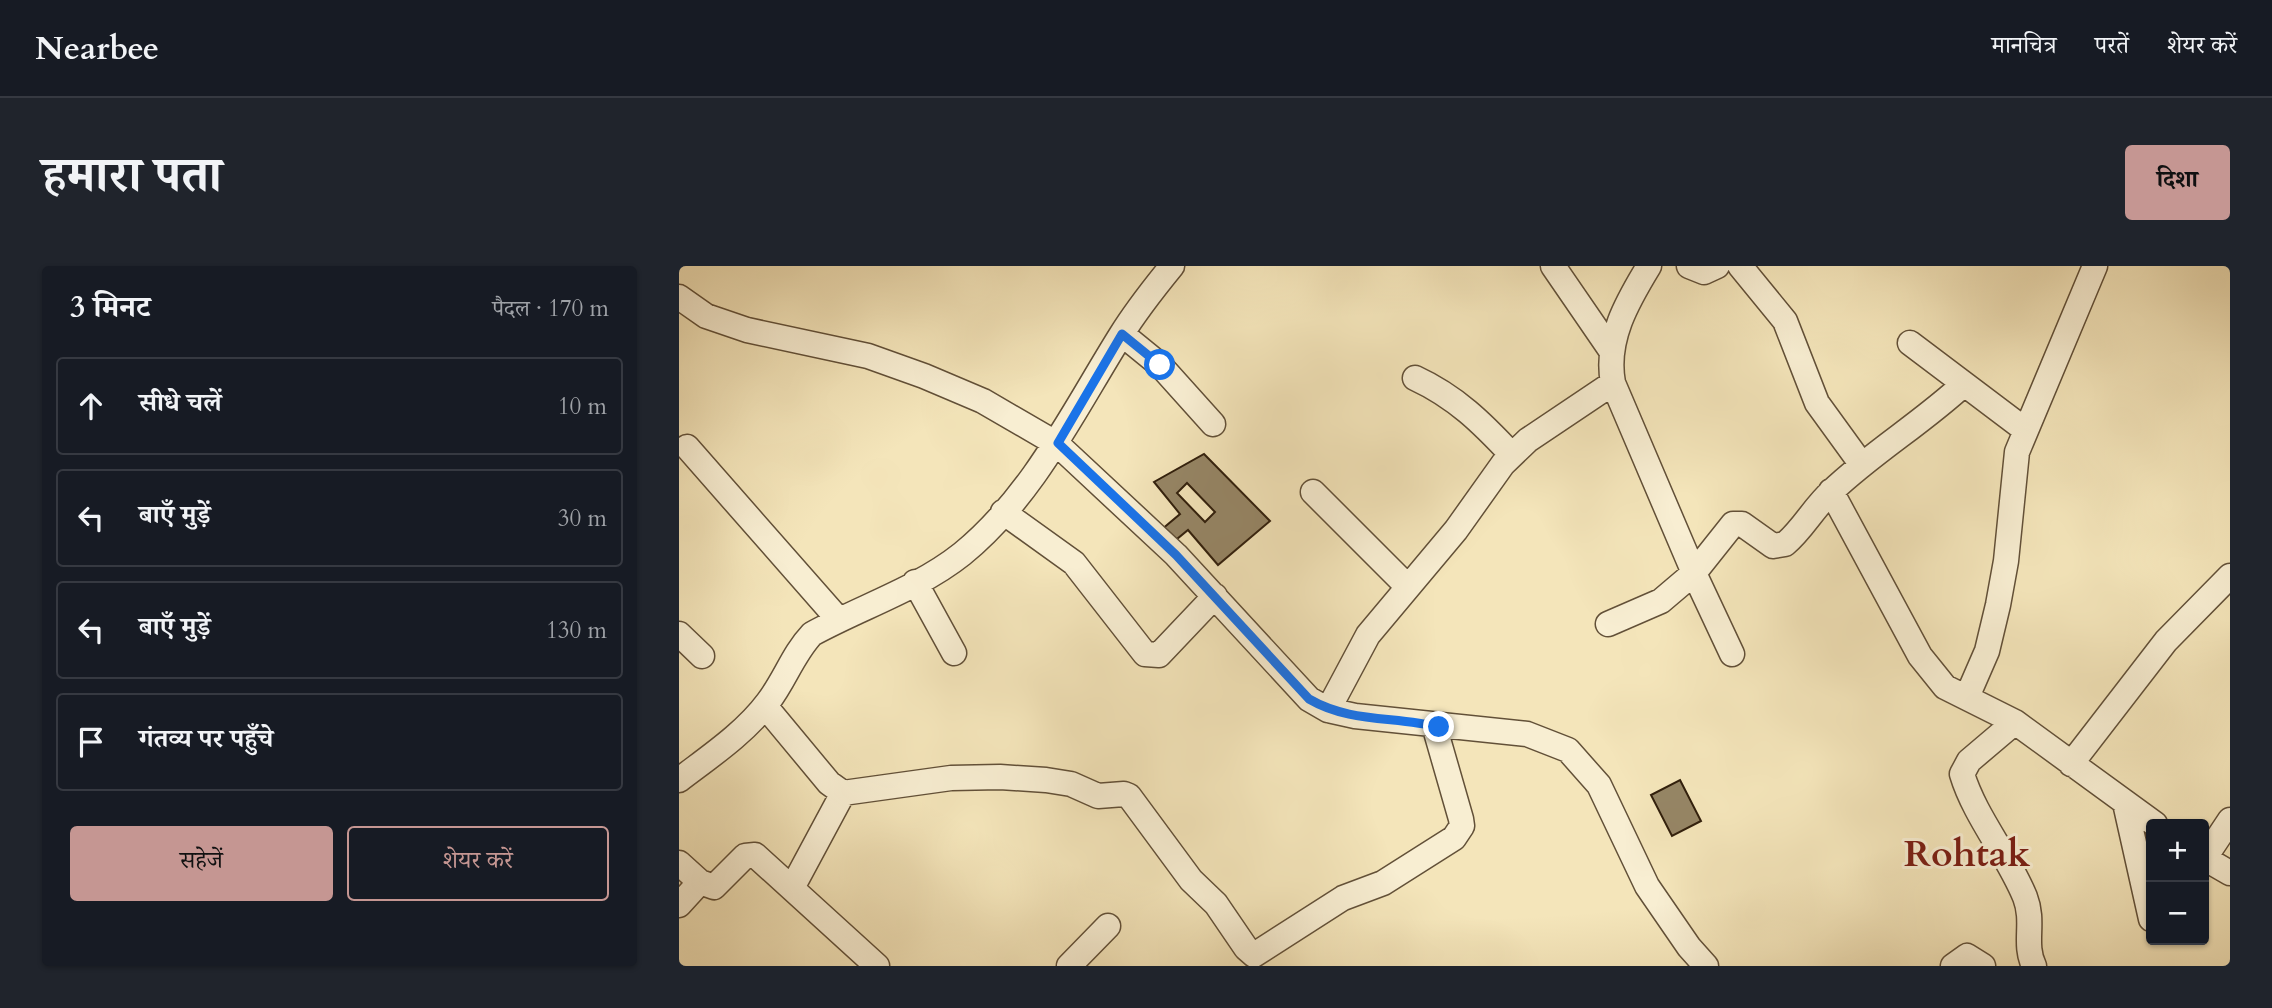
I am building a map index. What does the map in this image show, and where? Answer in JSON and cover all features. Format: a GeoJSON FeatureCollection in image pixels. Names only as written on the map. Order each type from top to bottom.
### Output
{"type":"FeatureCollection","features":[{"type":"Feature","properties":{"kind":"street"},"geometry":{"type":"LineString","coordinates":[[679,780],[723,746],[765,706],[801,646],[812,634],[915,582],[960,555],[1003,512],[1058,443],[1122,334],[1172,266]]}},
{"type":"Feature","properties":{"kind":"street"},"geometry":{"type":"LineString","coordinates":[[1553,266],[1610,349]]}},
{"type":"Feature","properties":{"kind":"street"},"geometry":{"type":"LineString","coordinates":[[1649,266],[1622,317],[1610,349],[1613,383],[1694,573],[1733,654]]}},
{"type":"Feature","properties":{"kind":"street"},"geometry":{"type":"LineString","coordinates":[[1689,266],[1704,272],[1717,266]]}},
{"type":"Feature","properties":{"kind":"street"},"geometry":{"type":"LineString","coordinates":[[1739,266],[1785,321],[1817,403],[1862,465]]}},
{"type":"Feature","properties":{"kind":"street"},"geometry":{"type":"LineString","coordinates":[[1967,697],[1987,651],[1998,605],[2006,561],[2017,452],[2024,429],[2052,373],[2095,266]]}},
{"type":"Feature","properties":{"kind":"street"},"geometry":{"type":"LineString","coordinates":[[679,297],[706,316],[747,330],[868,356],[924,376],[983,401],[1058,443],[1176,555],[1309,699],[1328,710],[1355,716],[1527,734],[1568,750],[1599,785],[1647,886],[1689,947],[1706,966]]}},
{"type":"Feature","properties":{"kind":"street"},"geometry":{"type":"LineString","coordinates":[[1122,334],[1169,374],[1213,424]]}},
{"type":"Feature","properties":{"kind":"street"},"geometry":{"type":"LineString","coordinates":[[1910,343],[2024,429]]}},
{"type":"Feature","properties":{"kind":"street"},"geometry":{"type":"LineString","coordinates":[[1415,378],[1443,391],[1471,412],[1512,456]]}},
{"type":"Feature","properties":{"kind":"street"},"geometry":{"type":"LineString","coordinates":[[1328,710],[1368,635],[1456,530],[1488,482],[1528,440],[1613,383]]}},
{"type":"Feature","properties":{"kind":"street"},"geometry":{"type":"LineString","coordinates":[[1608,624],[1661,601],[1694,573],[1733,524],[1742,524],[1780,547],[1793,538],[1812,511],[1831,491],[1930,415],[1964,384]]}},
{"type":"Feature","properties":{"kind":"street"},"geometry":{"type":"LineString","coordinates":[[687,447],[839,620]]}},
{"type":"Feature","properties":{"kind":"street"},"geometry":{"type":"LineString","coordinates":[[1831,491],[1920,656],[1945,687],[2015,722],[2148,819]]}},
{"type":"Feature","properties":{"kind":"street"},"geometry":{"type":"LineString","coordinates":[[1313,492],[1407,586]]}},
{"type":"Feature","properties":{"kind":"street"},"geometry":{"type":"LineString","coordinates":[[1003,512],[1075,563],[1146,654],[1159,655],[1215,596]]}},
{"type":"Feature","properties":{"kind":"street"},"geometry":{"type":"LineString","coordinates":[[2071,764],[2166,642],[2230,576]]}},
{"type":"Feature","properties":{"kind":"street"},"geometry":{"type":"LineString","coordinates":[[915,582],[954,653]]}},
{"type":"Feature","properties":{"kind":"street"},"geometry":{"type":"LineString","coordinates":[[679,634],[702,656]]}},
{"type":"Feature","properties":{"kind":"street"},"geometry":{"type":"LineString","coordinates":[[765,706],[829,783],[843,793],[951,778],[1000,777],[1059,782],[1098,796],[1124,794],[1135,801],[1191,880],[1216,904],[1246,948],[1259,955],[1343,898],[1383,883],[1454,838],[1460,831],[1461,819],[1434,725]]}},
{"type":"Feature","properties":{"kind":"street"},"geometry":{"type":"LineString","coordinates":[[2015,722],[1969,761],[1962,774],[2024,895],[2031,917],[2026,962]]}},
{"type":"Feature","properties":{"kind":"street"},"geometry":{"type":"LineString","coordinates":[[792,888],[843,793]]}},
{"type":"Feature","properties":{"kind":"street"},"geometry":{"type":"LineString","coordinates":[[2125,803],[2146,897]]}},
{"type":"Feature","properties":{"kind":"street"},"geometry":{"type":"LineString","coordinates":[[2209,852],[2230,820]]}},
{"type":"Feature","properties":{"kind":"street"},"geometry":{"type":"LineString","coordinates":[[679,863],[700,882],[714,887],[751,854],[877,966]]}},
{"type":"Feature","properties":{"kind":"street"},"geometry":{"type":"LineString","coordinates":[[2209,862],[2230,873]]}},
{"type":"Feature","properties":{"kind":"street"},"geometry":{"type":"LineString","coordinates":[[679,905],[700,882]]}},
{"type":"Feature","properties":{"kind":"street"},"geometry":{"type":"LineString","coordinates":[[1069,966],[1108,926]]}},
{"type":"Feature","properties":{"kind":"street"},"geometry":{"type":"LineString","coordinates":[[1953,966],[1967,956],[1983,966]]}},
{"type":"Feature","properties":{"kind":"building"},"geometry":{"type":"Polygon","coordinates":[[[1204,454],[1270,521],[1218,565],[1188,530],[1166,548],[1155,535],[1180,514],[1154,482],[1204,454]],[[1187,483],[1177,493],[1205,522],[1215,512],[1187,483]]]}},
{"type":"Feature","properties":{"kind":"building"},"geometry":{"type":"Polygon","coordinates":[[[1680,780],[1701,821],[1672,836],[1651,795],[1680,780]]]}},
{"type":"Feature","properties":{"kind":"district","name":"Rohtak"},"geometry":{"type":"Point","coordinates":[1967,854]}},
{"type":"Feature","properties":{"kind":"route"},"geometry":{"type":"LineString","coordinates":[[1160,365],[1122,334],[1058,443],[1176,555],[1309,699],[1328,710],[1355,716],[1439,727]]}}]}
